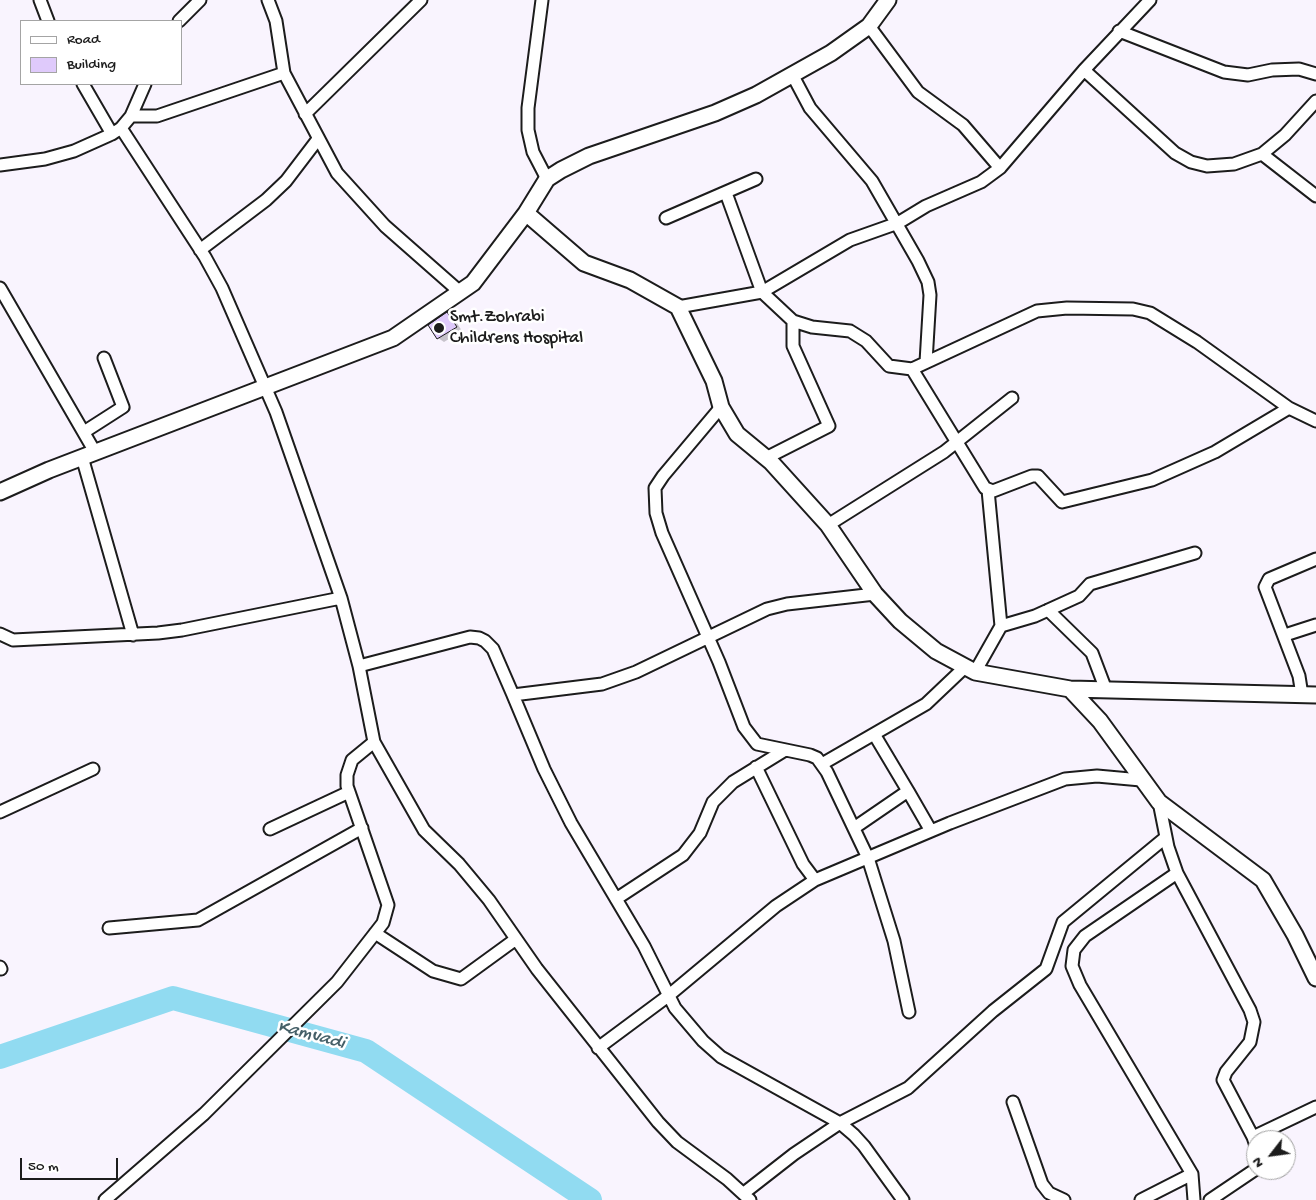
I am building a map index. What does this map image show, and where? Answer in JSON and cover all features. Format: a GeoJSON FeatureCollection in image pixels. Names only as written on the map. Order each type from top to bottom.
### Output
{"type":"FeatureCollection","features":[{"type":"Feature","properties":{"kind":"street"},"geometry":{"type":"LineString","coordinates":[[40,0],[48,20]]}},
{"type":"Feature","properties":{"kind":"street"},"geometry":{"type":"LineString","coordinates":[[180,20],[200,0]]}},
{"type":"Feature","properties":{"kind":"street"},"geometry":{"type":"LineString","coordinates":[[268,0],[276,21],[284,73],[336,173],[356,197],[460,292]]}},
{"type":"Feature","properties":{"kind":"street"},"geometry":{"type":"LineString","coordinates":[[305,114],[421,0]]}},
{"type":"Feature","properties":{"kind":"street"},"geometry":{"type":"LineString","coordinates":[[542,0],[528,108],[528,130],[533,152],[547,179]]}},
{"type":"Feature","properties":{"kind":"street"},"geometry":{"type":"LineString","coordinates":[[678,307],[762,292],[850,240],[898,223],[926,206],[969,189],[1000,168],[1084,70],[1150,0]]}},
{"type":"Feature","properties":{"kind":"street"},"geometry":{"type":"LineString","coordinates":[[0,492],[88,454],[393,338],[473,284],[526,213],[547,179],[589,156],[715,113],[756,96],[793,76],[869,26],[886,1]]}},
{"type":"Feature","properties":{"kind":"street"},"geometry":{"type":"LineString","coordinates":[[869,26],[918,92],[931,104],[963,125],[1000,168]]}},
{"type":"Feature","properties":{"kind":"street"},"geometry":{"type":"LineString","coordinates":[[1119,31],[1224,72],[1248,75],[1272,70],[1299,69],[1316,74]]}},
{"type":"Feature","properties":{"kind":"street"},"geometry":{"type":"LineString","coordinates":[[1084,70],[1175,153],[1191,162],[1207,166],[1234,164],[1262,154],[1285,135],[1316,101]]}},
{"type":"Feature","properties":{"kind":"street"},"geometry":{"type":"LineString","coordinates":[[131,116],[157,116],[284,73]]}},
{"type":"Feature","properties":{"kind":"street"},"geometry":{"type":"LineString","coordinates":[[793,76],[810,108],[861,166],[898,223],[925,275],[930,295],[926,362]]}},
{"type":"Feature","properties":{"kind":"street"},"geometry":{"type":"LineString","coordinates":[[84,85],[200,250],[222,288],[276,412],[341,598],[359,666],[374,742],[424,830],[477,886],[598,1048],[658,1122],[677,1142],[747,1196],[794,1154],[840,1124],[908,1088],[993,1012],[1046,969],[1063,922],[1165,838]]}},
{"type":"Feature","properties":{"kind":"street"},"geometry":{"type":"LineString","coordinates":[[0,164],[45,159],[74,151],[116,131],[131,116],[145,85]]}},
{"type":"Feature","properties":{"kind":"street"},"geometry":{"type":"LineString","coordinates":[[200,250],[266,200],[286,181],[318,139]]}},
{"type":"Feature","properties":{"kind":"street"},"geometry":{"type":"LineString","coordinates":[[1262,154],[1316,196]]}},
{"type":"Feature","properties":{"kind":"street"},"geometry":{"type":"LineString","coordinates":[[666,218],[756,179]]}},
{"type":"Feature","properties":{"kind":"street"},"geometry":{"type":"LineString","coordinates":[[726,193],[762,292],[793,321],[812,327],[850,331],[866,341],[890,366],[912,369],[1037,311],[1067,308],[1133,309],[1150,313],[1197,342],[1289,408],[1316,421]]}},
{"type":"Feature","properties":{"kind":"street"},"geometry":{"type":"LineString","coordinates":[[526,213],[584,263],[630,280],[678,307],[714,381],[721,407],[737,434],[766,458],[828,525],[875,594],[900,621],[936,651],[970,669],[1070,689],[1309,695],[1299,676],[1266,587],[1269,579],[1316,558]]}},
{"type":"Feature","properties":{"kind":"street"},"geometry":{"type":"LineString","coordinates":[[0,288],[84,432],[133,635]]}},
{"type":"Feature","properties":{"kind":"street"},"geometry":{"type":"LineString","coordinates":[[766,458],[829,426],[793,346],[793,321]]}},
{"type":"Feature","properties":{"kind":"street"},"geometry":{"type":"LineString","coordinates":[[84,432],[123,408],[104,358]]}},
{"type":"Feature","properties":{"kind":"street"},"geometry":{"type":"LineString","coordinates":[[912,369],[957,440],[980,481],[988,490],[1001,626]]}},
{"type":"Feature","properties":{"kind":"street"},"geometry":{"type":"LineString","coordinates":[[828,525],[926,464],[1012,398]]}},
{"type":"Feature","properties":{"kind":"street"},"geometry":{"type":"LineString","coordinates":[[721,407],[662,476],[655,488],[654,498],[662,533],[747,732],[758,744],[810,755],[822,764],[868,858],[894,941],[909,1012]]}},
{"type":"Feature","properties":{"kind":"street"},"geometry":{"type":"LineString","coordinates":[[988,490],[993,491],[1032,476],[1038,476],[1062,502],[1152,480],[1215,452],[1289,408]]}},
{"type":"Feature","properties":{"kind":"street"},"geometry":{"type":"LineString","coordinates":[[822,764],[926,704],[970,669],[1001,626],[1048,610],[1078,596],[1090,584],[1195,553]]}},
{"type":"Feature","properties":{"kind":"street"},"geometry":{"type":"LineString","coordinates":[[513,695],[602,684],[636,672],[707,636],[767,609],[875,594]]}},
{"type":"Feature","properties":{"kind":"street"},"geometry":{"type":"LineString","coordinates":[[0,636],[13,640],[133,635],[182,630],[341,598]]}},
{"type":"Feature","properties":{"kind":"street"},"geometry":{"type":"LineString","coordinates":[[1048,610],[1092,653],[1106,690]]}},
{"type":"Feature","properties":{"kind":"street"},"geometry":{"type":"LineString","coordinates":[[1285,635],[1316,625]]}},
{"type":"Feature","properties":{"kind":"street"},"geometry":{"type":"LineString","coordinates":[[359,666],[470,637],[485,640],[493,649],[548,776],[571,823],[644,946],[668,996],[686,1021],[721,1057],[840,1124],[864,1146],[903,1200]]}},
{"type":"Feature","properties":{"kind":"street"},"geometry":{"type":"LineString","coordinates":[[1070,689],[1100,721],[1141,780],[1159,802],[1263,880],[1295,935],[1316,978]]}},
{"type":"Feature","properties":{"kind":"street"},"geometry":{"type":"LineString","coordinates":[[874,734],[931,831]]}},
{"type":"Feature","properties":{"kind":"street"},"geometry":{"type":"LineString","coordinates":[[106,1200],[204,1114],[337,982],[383,923],[388,905],[349,792],[347,775],[352,760],[374,742]]}},
{"type":"Feature","properties":{"kind":"street"},"geometry":{"type":"LineString","coordinates":[[616,899],[683,855],[700,833],[713,802],[733,782],[785,750]]}},
{"type":"Feature","properties":{"kind":"street"},"geometry":{"type":"LineString","coordinates":[[756,767],[803,864],[815,880]]}},
{"type":"Feature","properties":{"kind":"street"},"geometry":{"type":"LineString","coordinates":[[0,812],[93,769]]}},
{"type":"Feature","properties":{"kind":"street"},"geometry":{"type":"LineString","coordinates":[[598,1048],[668,996],[776,906],[815,880],[931,831],[1065,779],[1097,776],[1141,780]]}},
{"type":"Feature","properties":{"kind":"street"},"geometry":{"type":"LineString","coordinates":[[270,829],[349,792]]}},
{"type":"Feature","properties":{"kind":"street"},"geometry":{"type":"LineString","coordinates":[[854,828],[908,792]]}},
{"type":"Feature","properties":{"kind":"street"},"geometry":{"type":"LineString","coordinates":[[1159,802],[1165,838],[1177,873],[1250,1010],[1254,1022],[1254,1031],[1250,1042],[1226,1072],[1223,1080],[1248,1130]]}},
{"type":"Feature","properties":{"kind":"street"},"geometry":{"type":"LineString","coordinates":[[109,928],[198,920],[362,828]]}},
{"type":"Feature","properties":{"kind":"street"},"geometry":{"type":"LineString","coordinates":[[1177,873],[1085,936],[1074,950],[1072,966],[1080,985],[1192,1174],[1194,1200]]}},
{"type":"Feature","properties":{"kind":"street"},"geometry":{"type":"LineString","coordinates":[[375,933],[434,971],[462,979],[516,939]]}},
{"type":"Feature","properties":{"kind":"street"},"geometry":{"type":"LineString","coordinates":[[1013,1102],[1042,1184],[1049,1193],[1064,1200]]}},
{"type":"Feature","properties":{"kind":"street"},"geometry":{"type":"LineString","coordinates":[[1275,1130],[1316,1107]]}},
{"type":"Feature","properties":{"kind":"street"},"geometry":{"type":"LineString","coordinates":[[1142,1200],[1192,1174]]}},
{"type":"Feature","properties":{"kind":"street"},"geometry":{"type":"LineString","coordinates":[[1210,1200],[1246,1176]]}},
{"type":"Feature","properties":{"kind":"building"},"geometry":{"type":"Polygon","coordinates":[[[447,312],[457,327],[437,339],[428,325],[447,312]]]}},
{"type":"Feature","properties":{"kind":"waterway","name":"Kamvadi"},"geometry":{"type":"LineString","coordinates":[[0,1057],[173,998],[366,1051],[590,1200]]}},
{"type":"Feature","properties":{"kind":"place","name":"Smt.Zohrabi Childrens Hospital"},"geometry":{"type":"Point","coordinates":[439,328]}}]}
